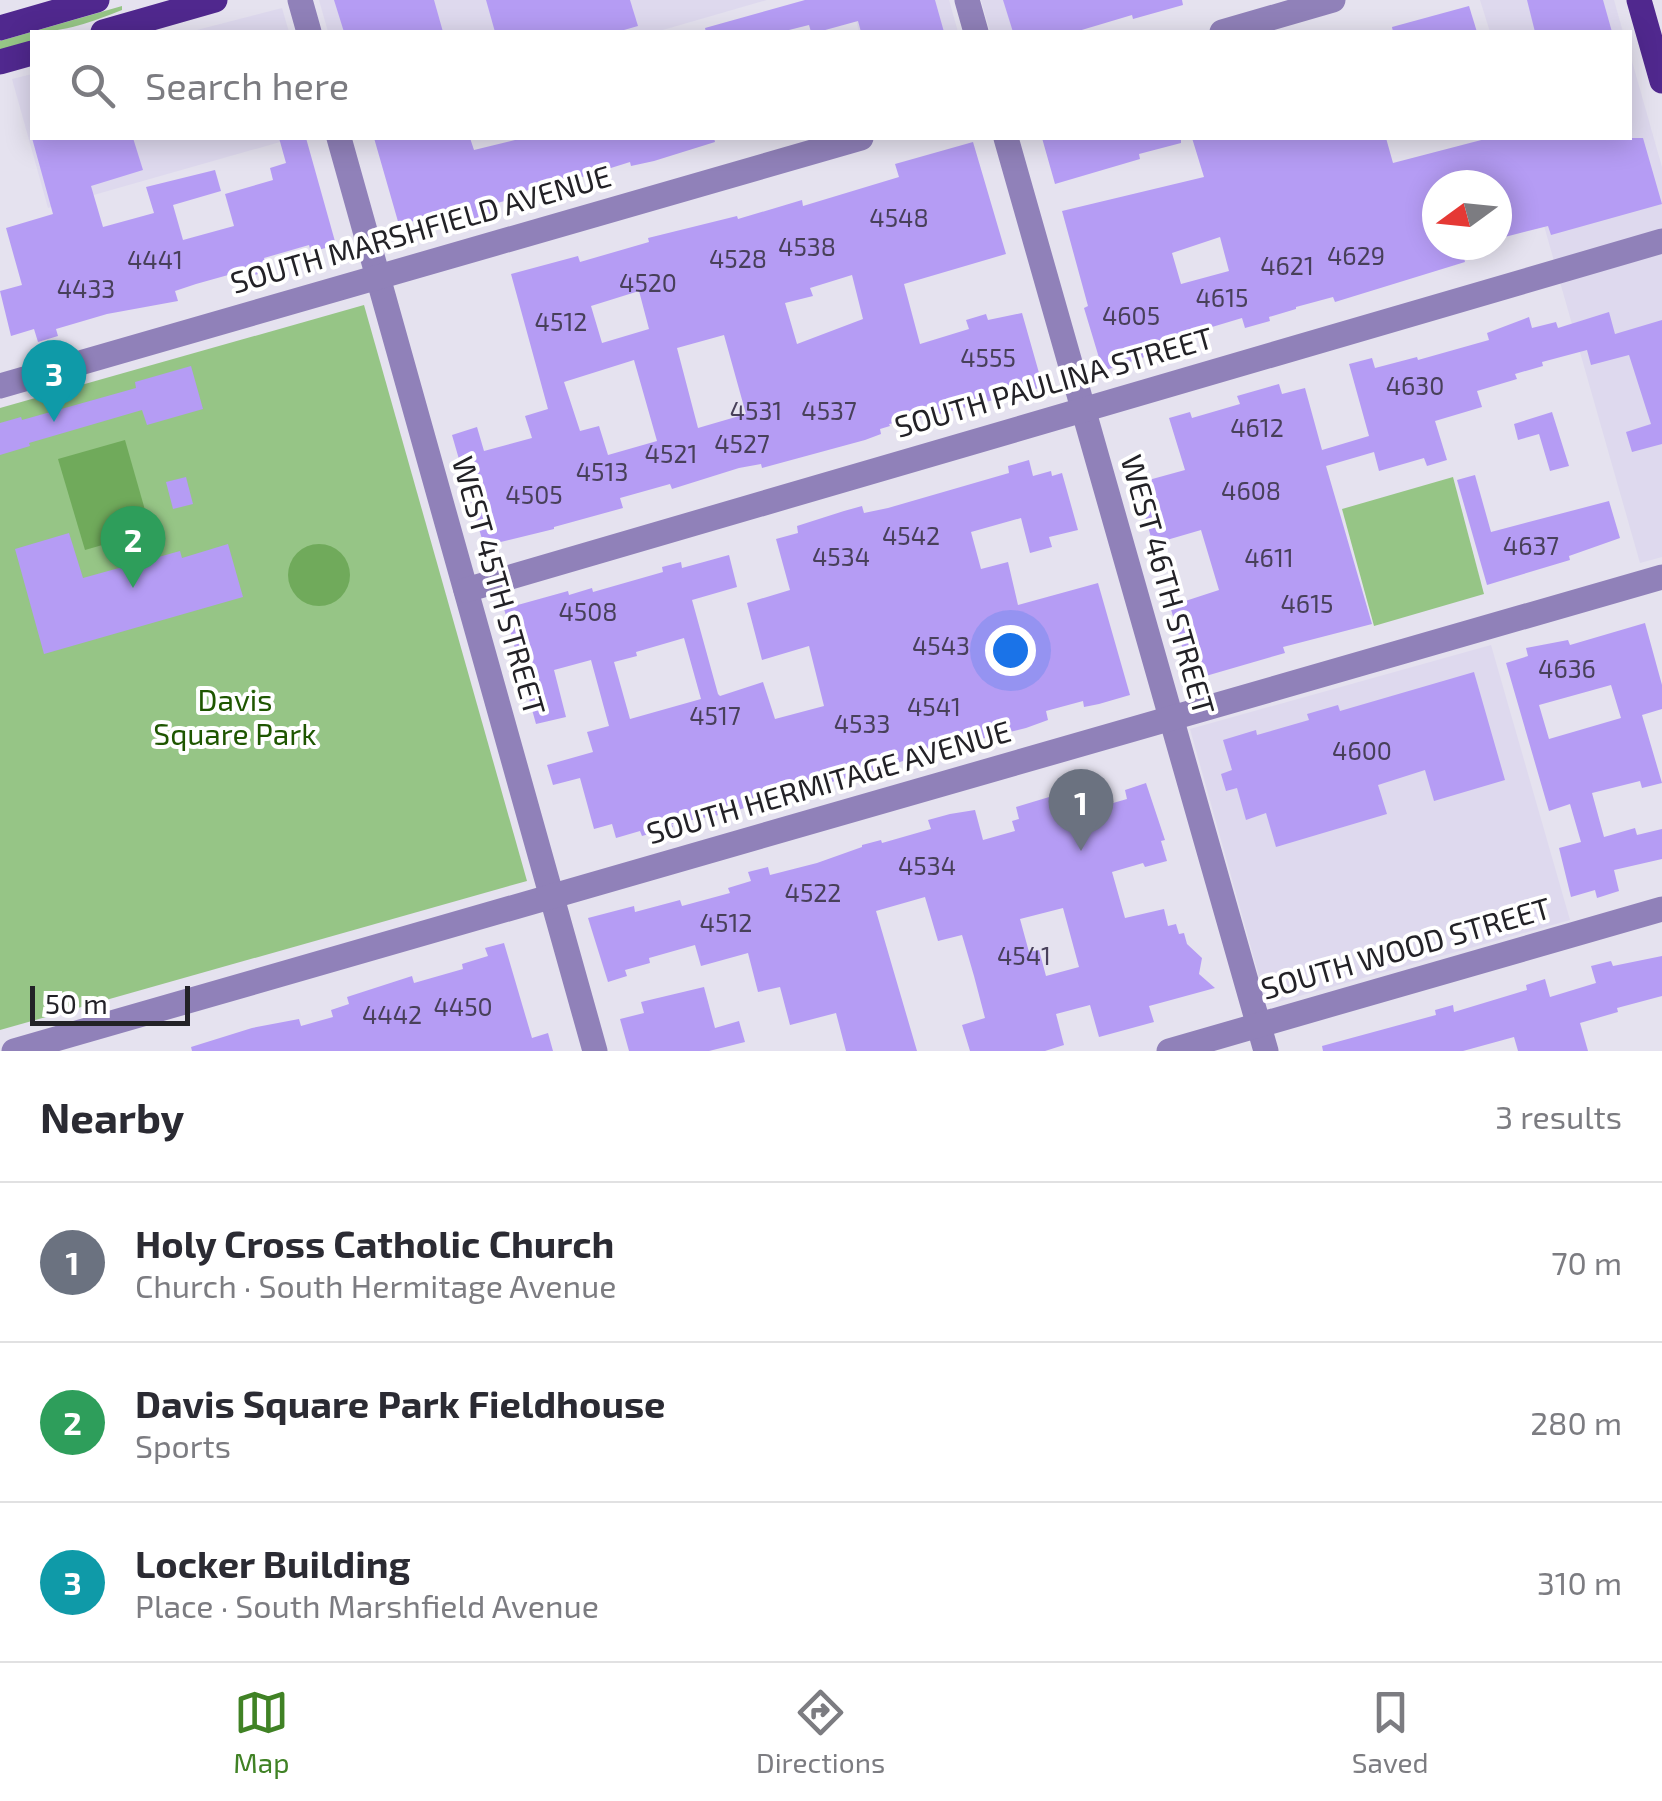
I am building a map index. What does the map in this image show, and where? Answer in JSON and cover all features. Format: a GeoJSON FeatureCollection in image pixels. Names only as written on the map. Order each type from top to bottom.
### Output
{"type":"FeatureCollection","features":[{"type":"Feature","properties":{"kind":"main road"},"geometry":{"type":"LineString","coordinates":[[0,28],[98,0]]}},
{"type":"Feature","properties":{"kind":"main road"},"geometry":{"type":"LineString","coordinates":[[109,30],[215,0]]}},
{"type":"Feature","properties":{"kind":"main road"},"geometry":{"type":"LineString","coordinates":[[1639,0],[1662,82]]}},
{"type":"Feature","properties":{"kind":"main road"},"geometry":{"type":"LineString","coordinates":[[0,62],[30,53]]}},
{"type":"Feature","properties":{"kind":"street"},"geometry":{"type":"LineString","coordinates":[[300,0],[308,30]]}},
{"type":"Feature","properties":{"kind":"street"},"geometry":{"type":"LineString","coordinates":[[967,0],[975,30]]}},
{"type":"Feature","properties":{"kind":"street"},"geometry":{"type":"LineString","coordinates":[[1229,30],[1333,0]]}},
{"type":"Feature","properties":{"kind":"street","name":"WEST 45TH STREET"},"geometry":{"type":"LineString","coordinates":[[340,140],[595,1051]]}},
{"type":"Feature","properties":{"kind":"street","name":"SOUTH MARSHFIELD AVENUE"},"geometry":{"type":"LineString","coordinates":[[0,386],[854,140]]}},
{"type":"Feature","properties":{"kind":"street","name":"WEST 46TH STREET"},"geometry":{"type":"LineString","coordinates":[[1007,140],[1266,1051]]}},
{"type":"Feature","properties":{"kind":"street","name":"SOUTH PAULINA STREET"},"geometry":{"type":"LineString","coordinates":[[466,590],[1662,241]]}},
{"type":"Feature","properties":{"kind":"street","name":"SOUTH HERMITAGE AVENUE"},"geometry":{"type":"LineString","coordinates":[[14,1051],[1662,577]]}},
{"type":"Feature","properties":{"kind":"street","name":"SOUTH WOOD STREET"},"geometry":{"type":"LineString","coordinates":[[1169,1051],[1662,909]]}},
{"type":"Feature","properties":{"kind":"shaded area"},"geometry":{"type":"Polygon","coordinates":[[[319,0],[767,0],[663,30],[327,30],[319,0]]]}},
{"type":"Feature","properties":{"kind":"shaded area"},"geometry":{"type":"Polygon","coordinates":[[[851,0],[949,0],[957,30],[858,30],[851,0]]]}},
{"type":"Feature","properties":{"kind":"shaded area"},"geometry":{"type":"Polygon","coordinates":[[[981,0],[1031,0],[1039,30],[989,30],[981,0]]]}},
{"type":"Feature","properties":{"kind":"shaded area"},"geometry":{"type":"Polygon","coordinates":[[[1480,0],[1614,0],[1622,30],[1489,30],[1480,0]]]}},
{"type":"Feature","properties":{"kind":"shaded area"},"geometry":{"type":"Polygon","coordinates":[[[282,8],[288,30],[197,30],[282,8]]]}},
{"type":"Feature","properties":{"kind":"shaded area"},"geometry":{"type":"Polygon","coordinates":[[[1632,61],[1662,167],[1662,557],[1640,563],[1520,140],[1632,140],[1632,61]]]}},
{"type":"Feature","properties":{"kind":"shaded area"},"geometry":{"type":"Polygon","coordinates":[[[30,74],[30,140],[287,140],[48,208],[12,79],[30,74]]]}},
{"type":"Feature","properties":{"kind":"shaded area"},"geometry":{"type":"Polygon","coordinates":[[[125,440],[151,531],[85,550],[58,459],[125,440]]]}},
{"type":"Feature","properties":{"kind":"shaded area"},"geometry":{"type":"Polygon","coordinates":[[[319,544],[341,553],[350,575],[341,597],[319,606],[297,597],[288,575],[297,553],[319,544]]]}},
{"type":"Feature","properties":{"kind":"shaded area"},"geometry":{"type":"Polygon","coordinates":[[[1491,645],[1570,920],[1267,1005],[1190,729],[1491,645]]]}},
{"type":"Feature","properties":{"kind":"green space"},"geometry":{"type":"Polygon","coordinates":[[[122,6],[122,10],[78,26],[38,30],[122,6]]]}},
{"type":"Feature","properties":{"kind":"green space"},"geometry":{"type":"Polygon","coordinates":[[[30,32],[30,42],[0,50],[0,41],[30,32]]]}},
{"type":"Feature","properties":{"kind":"green space","name":"Davis Square Park"},"geometry":{"type":"Polygon","coordinates":[[[364,305],[527,881],[0,1030],[0,408],[364,305]]]}},
{"type":"Feature","properties":{"kind":"green space"},"geometry":{"type":"Polygon","coordinates":[[[1453,477],[1484,594],[1374,626],[1342,509],[1453,477]]]}},
{"type":"Feature","properties":{"kind":"building"},"geometry":{"type":"Polygon","coordinates":[[[334,0],[434,0],[442,30],[343,30],[334,0]]]}},
{"type":"Feature","properties":{"kind":"building"},"geometry":{"type":"Polygon","coordinates":[[[486,0],[630,0],[638,26],[624,30],[494,30],[486,0]]]}},
{"type":"Feature","properties":{"kind":"building"},"geometry":{"type":"Polygon","coordinates":[[[805,0],[935,0],[943,30],[860,30],[858,21],[825,30],[810,30],[809,25],[789,30],[705,28],[805,0]]]}},
{"type":"Feature","properties":{"kind":"building"},"geometry":{"type":"Polygon","coordinates":[[[1003,0],[1182,0],[1183,5],[1082,30],[1012,30],[1003,0]]]}},
{"type":"Feature","properties":{"kind":"building"},"geometry":{"type":"Polygon","coordinates":[[[1527,0],[1603,0],[1611,30],[1534,30],[1527,0]]]}},
{"type":"Feature","properties":{"kind":"building"},"geometry":{"type":"Polygon","coordinates":[[[1469,6],[1476,30],[1393,30],[1392,27],[1469,6]]]}},
{"type":"Feature","properties":{"kind":"building"},"geometry":{"type":"Polygon","coordinates":[[[1643,138],[1662,204],[1551,235],[1548,226],[1512,235],[1512,170],[1422,170],[1422,260],[1465,262],[1335,302],[1333,297],[1296,307],[1269,317],[1270,321],[1245,328],[1242,318],[1212,327],[1213,330],[1152,349],[1153,354],[1103,371],[1084,308],[1088,306],[1062,211],[1204,177],[1193,140],[1387,140],[1393,163],[1481,140],[1643,138]],[[1220,237],[1172,253],[1181,284],[1229,271],[1220,237]]]}},
{"type":"Feature","properties":{"kind":"building"},"geometry":{"type":"Polygon","coordinates":[[[33,140],[134,140],[143,170],[91,186],[103,227],[154,213],[146,187],[215,170],[221,191],[173,205],[183,240],[234,226],[225,194],[273,180],[270,168],[286,163],[280,140],[307,140],[336,245],[311,252],[309,245],[264,258],[268,271],[248,277],[246,270],[196,284],[175,291],[178,301],[107,314],[56,329],[58,336],[38,342],[34,329],[11,336],[0,291],[22,285],[6,228],[53,214],[33,140]]]}},
{"type":"Feature","properties":{"kind":"building"},"geometry":{"type":"Polygon","coordinates":[[[375,140],[471,140],[474,150],[515,140],[714,140],[654,161],[631,166],[630,162],[524,191],[526,195],[490,205],[492,213],[472,219],[471,214],[449,221],[446,212],[399,225],[375,140]]]}},
{"type":"Feature","properties":{"kind":"building"},"geometry":{"type":"Polygon","coordinates":[[[1043,140],[1181,140],[1139,154],[1140,159],[1055,184],[1043,140]]]}},
{"type":"Feature","properties":{"kind":"building"},"geometry":{"type":"Polygon","coordinates":[[[973,142],[1006,254],[904,284],[920,344],[969,329],[966,320],[986,314],[988,320],[1022,313],[1043,387],[889,424],[880,429],[881,434],[865,440],[762,468],[761,464],[739,468],[672,489],[670,484],[620,498],[623,508],[484,546],[452,435],[477,427],[484,451],[532,438],[525,416],[548,409],[511,274],[578,256],[580,262],[649,242],[648,238],[737,216],[738,219],[802,200],[803,206],[899,177],[895,164],[973,142]],[[852,275],[810,288],[813,296],[785,303],[797,344],[863,319],[852,275]],[[639,291],[591,306],[602,343],[649,329],[639,291]],[[724,335],[677,348],[698,428],[746,414],[724,335]],[[634,360],[564,382],[580,431],[599,426],[608,455],[657,441],[634,360]]]}},
{"type":"Feature","properties":{"kind":"building"},"geometry":{"type":"Polygon","coordinates":[[[1609,312],[1615,334],[1662,320],[1662,444],[1632,452],[1626,432],[1651,424],[1629,355],[1591,365],[1587,350],[1542,362],[1543,366],[1515,374],[1517,379],[1477,391],[1482,407],[1435,421],[1447,460],[1427,466],[1424,458],[1379,471],[1374,452],[1326,466],[1372,624],[1283,647],[1285,653],[1192,680],[1170,606],[1219,590],[1201,530],[1153,544],[1137,488],[1146,485],[1145,481],[1185,470],[1169,418],[1190,412],[1192,418],[1240,404],[1237,396],[1279,384],[1282,394],[1305,388],[1322,450],[1369,436],[1349,364],[1372,358],[1375,368],[1417,357],[1418,360],[1489,340],[1487,333],[1529,317],[1532,328],[1556,322],[1558,328],[1609,312]]]}},
{"type":"Feature","properties":{"kind":"building"},"geometry":{"type":"Polygon","coordinates":[[[191,366],[203,409],[147,425],[142,410],[0,455],[0,423],[136,388],[135,382],[191,366]]]}},
{"type":"Feature","properties":{"kind":"building"},"geometry":{"type":"Polygon","coordinates":[[[1552,412],[1569,466],[1550,471],[1539,434],[1518,440],[1514,424],[1552,412]]]}},
{"type":"Feature","properties":{"kind":"building"},"geometry":{"type":"Polygon","coordinates":[[[1029,460],[1033,476],[1051,471],[1052,476],[1062,473],[1078,530],[1049,537],[1052,547],[1030,553],[1021,518],[971,532],[981,569],[1008,562],[1018,605],[1098,583],[1130,695],[1084,707],[1083,701],[1046,711],[1048,720],[1026,728],[749,802],[750,806],[729,813],[672,824],[673,827],[642,836],[640,831],[616,838],[612,824],[594,829],[580,778],[553,785],[547,765],[593,752],[587,732],[609,726],[591,660],[554,670],[566,717],[536,724],[503,605],[514,606],[568,591],[569,595],[592,588],[593,592],[663,572],[662,567],[681,562],[682,568],[729,555],[737,587],[692,600],[718,694],[763,682],[775,719],[824,706],[809,646],[762,660],[747,603],[790,590],[776,539],[798,533],[797,526],[844,511],[862,506],[864,513],[888,508],[1009,473],[1008,466],[1029,460]],[[684,638],[614,662],[630,719],[701,699],[684,638]]]}},
{"type":"Feature","properties":{"kind":"building"},"geometry":{"type":"Polygon","coordinates":[[[1475,475],[1491,532],[1609,501],[1620,538],[1569,556],[1570,560],[1487,585],[1457,480],[1475,475]]]}},
{"type":"Feature","properties":{"kind":"building"},"geometry":{"type":"Polygon","coordinates":[[[186,477],[193,504],[173,509],[166,482],[186,477]]]}},
{"type":"Feature","properties":{"kind":"building"},"geometry":{"type":"Polygon","coordinates":[[[69,533],[83,578],[180,551],[182,558],[228,544],[243,597],[44,654],[15,549],[69,533]]]}},
{"type":"Feature","properties":{"kind":"building"},"geometry":{"type":"Polygon","coordinates":[[[1645,623],[1662,685],[1662,709],[1642,715],[1662,783],[1642,788],[1640,781],[1592,793],[1604,837],[1635,828],[1637,835],[1662,829],[1662,859],[1614,870],[1619,891],[1597,898],[1595,890],[1571,897],[1559,848],[1581,842],[1570,804],[1549,811],[1506,663],[1528,656],[1526,648],[1568,640],[1570,645],[1645,623]],[[1611,685],[1539,705],[1549,739],[1621,718],[1611,685]]]}},
{"type":"Feature","properties":{"kind":"building"},"geometry":{"type":"Polygon","coordinates":[[[1474,672],[1505,780],[1434,801],[1425,770],[1378,785],[1387,814],[1276,847],[1266,813],[1246,820],[1237,788],[1226,791],[1221,774],[1232,770],[1223,740],[1256,730],[1257,735],[1309,720],[1307,714],[1338,705],[1340,711],[1474,672]]]}},
{"type":"Feature","properties":{"kind":"building"},"geometry":{"type":"Polygon","coordinates":[[[1146,783],[1165,840],[1161,841],[1167,861],[1112,872],[1125,918],[1164,909],[1168,926],[1176,924],[1179,934],[1184,933],[1187,944],[1202,958],[1199,974],[1215,988],[1149,1006],[1154,1022],[1099,1037],[1090,1005],[1056,1014],[1064,1045],[1045,1051],[970,1051],[962,1025],[985,1018],[974,976],[962,935],[938,941],[925,897],[876,911],[917,1051],[846,1051],[836,1013],[790,1025],[780,987],[758,992],[748,953],[701,966],[695,945],[649,958],[650,963],[625,970],[627,976],[608,982],[588,918],[634,906],[635,912],[680,900],[682,906],[730,893],[728,888],[751,881],[748,872],[768,867],[770,875],[817,863],[862,845],[931,829],[928,820],[950,814],[975,810],[983,840],[1015,831],[1012,821],[1019,819],[1016,807],[1079,788],[1099,807],[1127,799],[1125,790],[1146,783]],[[1063,908],[1020,919],[1029,952],[1039,950],[1046,976],[1079,967],[1063,908]]]}},
{"type":"Feature","properties":{"kind":"building"},"geometry":{"type":"Polygon","coordinates":[[[504,943],[532,1038],[548,1033],[553,1051],[192,1051],[191,1047],[252,1028],[299,1019],[301,1026],[333,1017],[331,1010],[349,1004],[347,997],[412,976],[414,983],[463,969],[462,964],[488,956],[485,948],[504,943]]]}},
{"type":"Feature","properties":{"kind":"building"},"geometry":{"type":"Polygon","coordinates":[[[1662,956],[1662,996],[1580,1023],[1588,1051],[1518,1051],[1514,1037],[1463,1051],[1323,1051],[1322,1046],[1436,1015],[1435,1010],[1453,1005],[1454,1012],[1527,990],[1526,985],[1545,979],[1550,997],[1596,983],[1591,966],[1611,961],[1613,966],[1662,956]]]}},
{"type":"Feature","properties":{"kind":"building"},"geometry":{"type":"Polygon","coordinates":[[[704,987],[715,1028],[739,1021],[745,1042],[709,1051],[629,1051],[620,1019],[644,1013],[641,1002],[704,987]]]}},
{"type":"Feature","properties":{"kind":"place","name":"Locker Building"},"geometry":{"type":"Point","coordinates":[54,422]}},
{"type":"Feature","properties":{"kind":"place","name":"Davis Square Park Fieldhouse"},"geometry":{"type":"Point","coordinates":[133,588]}},
{"type":"Feature","properties":{"kind":"place","name":"Holy Cross Catholic Church"},"geometry":{"type":"Point","coordinates":[1081,851]}}]}
